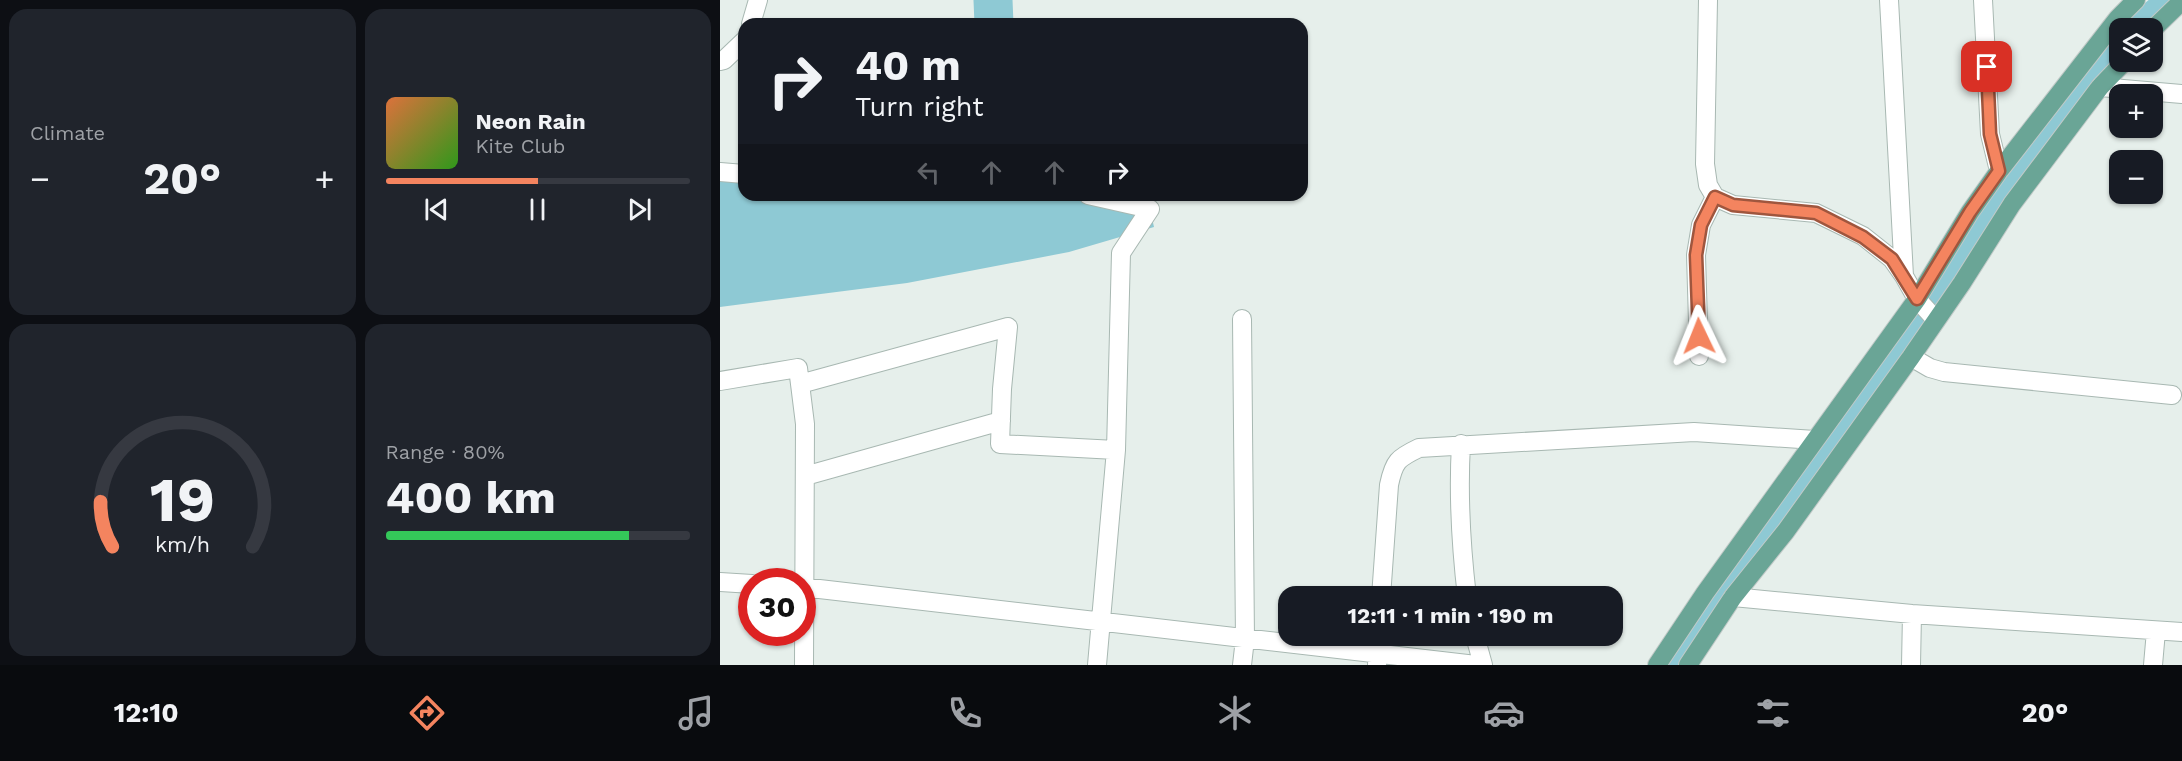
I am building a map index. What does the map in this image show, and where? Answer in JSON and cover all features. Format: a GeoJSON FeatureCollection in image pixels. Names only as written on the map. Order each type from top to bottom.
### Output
{"type":"FeatureCollection","features":[{"type":"Feature","properties":{"kind":"main road"},"geometry":{"type":"LineString","coordinates":[[1688,665],[1733,597],[1786,531],[1911,357],[1926,309],[1970,212],[1999,171],[2118,18],[2136,0]]}},
{"type":"Feature","properties":{"kind":"main road"},"geometry":{"type":"LineString","coordinates":[[2163,19],[2182,1]]}},
{"type":"Feature","properties":{"kind":"main road"},"geometry":{"type":"LineString","coordinates":[[1657,665],[1705,593],[1815,440],[2012,204],[2100,87],[2114,72]]}},
{"type":"Feature","properties":{"kind":"street"},"geometry":{"type":"LineString","coordinates":[[754,18],[758,0]]}},
{"type":"Feature","properties":{"kind":"street"},"geometry":{"type":"LineString","coordinates":[[1708,0],[1705,164],[1708,185],[1715,197],[1733,205],[1816,213],[1863,237],[1892,259],[1926,309]]}},
{"type":"Feature","properties":{"kind":"street"},"geometry":{"type":"LineString","coordinates":[[1889,0],[1904,276]]}},
{"type":"Feature","properties":{"kind":"street"},"geometry":{"type":"LineString","coordinates":[[1983,0],[1990,134],[1999,171]]}},
{"type":"Feature","properties":{"kind":"street"},"geometry":{"type":"LineString","coordinates":[[720,61],[738,47]]}},
{"type":"Feature","properties":{"kind":"street"},"geometry":{"type":"LineString","coordinates":[[2100,87],[2182,94]]}},
{"type":"Feature","properties":{"kind":"street"},"geometry":{"type":"LineString","coordinates":[[720,172],[738,174]]}},
{"type":"Feature","properties":{"kind":"street"},"geometry":{"type":"LineString","coordinates":[[1699,356],[1696,255],[1701,225],[1715,197]]}},
{"type":"Feature","properties":{"kind":"street"},"geometry":{"type":"LineString","coordinates":[[1097,665],[1116,450],[1120,253],[1150,209],[1115,201]]}},
{"type":"Feature","properties":{"kind":"street"},"geometry":{"type":"LineString","coordinates":[[1242,319],[1245,639],[1242,665]]}},
{"type":"Feature","properties":{"kind":"street"},"geometry":{"type":"LineString","coordinates":[[800,384],[1008,327],[1000,444],[1116,450]]}},
{"type":"Feature","properties":{"kind":"street"},"geometry":{"type":"LineString","coordinates":[[1911,357],[1930,368],[1944,372],[2172,395]]}},
{"type":"Feature","properties":{"kind":"street"},"geometry":{"type":"LineString","coordinates":[[720,381],[798,368],[805,424],[803,568]]}},
{"type":"Feature","properties":{"kind":"street"},"geometry":{"type":"LineString","coordinates":[[805,476],[1001,421]]}},
{"type":"Feature","properties":{"kind":"street"},"geometry":{"type":"LineString","coordinates":[[1382,586],[1392,469],[1400,457],[1419,448],[1694,432],[1815,440]]}},
{"type":"Feature","properties":{"kind":"street"},"geometry":{"type":"LineString","coordinates":[[1461,444],[1462,546],[1466,586]]}},
{"type":"Feature","properties":{"kind":"street"},"geometry":{"type":"LineString","coordinates":[[720,582],[738,583]]}},
{"type":"Feature","properties":{"kind":"street"},"geometry":{"type":"LineString","coordinates":[[816,589],[1476,665]]}},
{"type":"Feature","properties":{"kind":"street"},"geometry":{"type":"LineString","coordinates":[[1733,597],[1912,614],[2182,632]]}},
{"type":"Feature","properties":{"kind":"street"},"geometry":{"type":"LineString","coordinates":[[1911,665],[1912,614]]}},
{"type":"Feature","properties":{"kind":"street"},"geometry":{"type":"LineString","coordinates":[[2153,665],[2156,631]]}},
{"type":"Feature","properties":{"kind":"street"},"geometry":{"type":"LineString","coordinates":[[804,646],[804,665]]}},
{"type":"Feature","properties":{"kind":"street"},"geometry":{"type":"LineString","coordinates":[[1477,646],[1482,665]]}},
{"type":"Feature","properties":{"kind":"water"},"geometry":{"type":"Polygon","coordinates":[[[738,175],[738,201],[1148,201],[1154,227],[1069,252],[907,283],[720,307],[720,176],[738,175]]]}},
{"type":"Feature","properties":{"kind":"waterway"},"geometry":{"type":"LineString","coordinates":[[993,0],[994,18]]}},
{"type":"Feature","properties":{"kind":"waterway"},"geometry":{"type":"LineString","coordinates":[[2144,18],[2166,0]]}},
{"type":"Feature","properties":{"kind":"waterway"},"geometry":{"type":"LineString","coordinates":[[1675,665],[1786,503],[1866,400],[2025,159],[2109,53]]}},
{"type":"Feature","properties":{"kind":"route"},"geometry":{"type":"LineString","coordinates":[[1699,336],[1696,255],[1701,225],[1715,197],[1733,205],[1816,213],[1863,237],[1892,259],[1917,299],[1970,212],[1999,171],[1990,134],[1987,67]]}}]}
